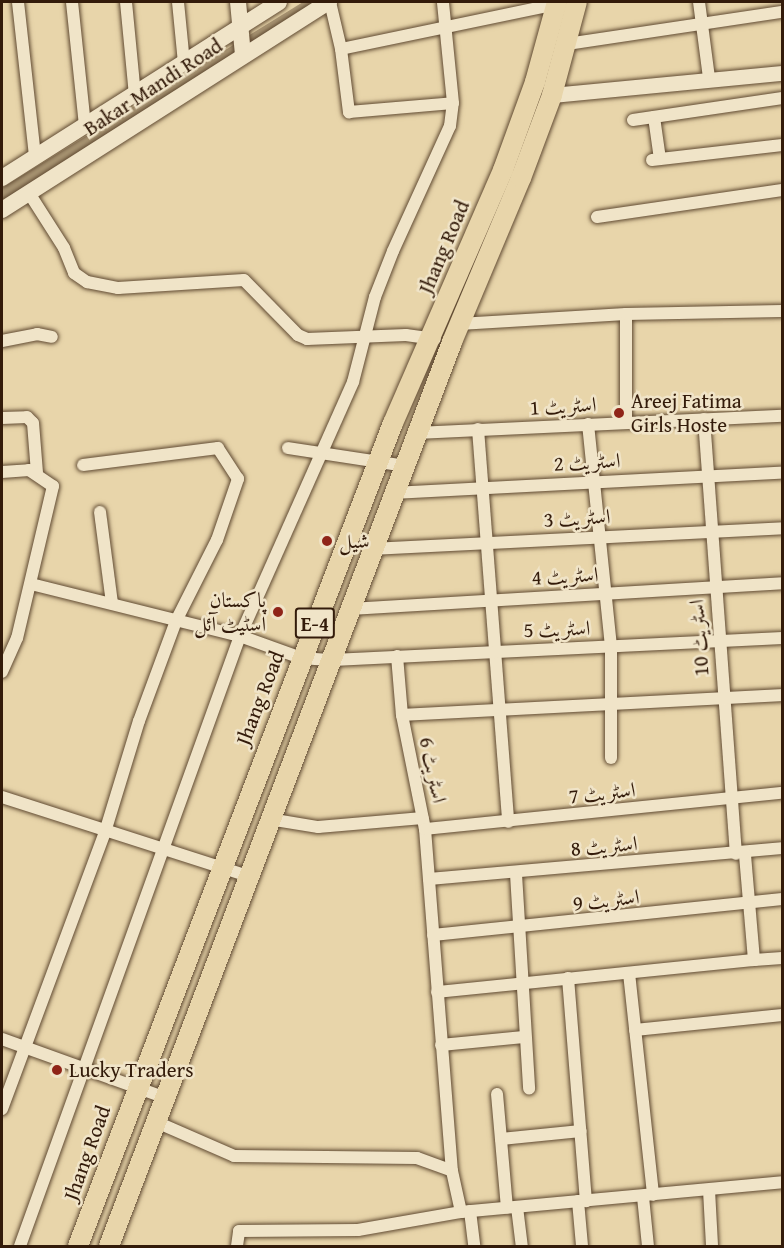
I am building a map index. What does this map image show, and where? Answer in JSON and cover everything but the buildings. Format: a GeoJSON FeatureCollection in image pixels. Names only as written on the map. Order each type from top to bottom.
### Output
{"type":"FeatureCollection","features":[{"type":"Feature","properties":{"kind":"highway","name":"Jhang Road"},"geometry":{"type":"LineString","coordinates":[[109,1246],[269,819],[333,660],[372,549],[459,324],[552,95],[577,2]]}},
{"type":"Feature","properties":{"kind":"highway","name":"Jhang Road"},"geometry":{"type":"LineString","coordinates":[[78,1246],[301,658],[379,460],[502,170],[535,82],[556,3]]}},
{"type":"Feature","properties":{"kind":"main road"},"geometry":{"type":"LineString","coordinates":[[238,2],[243,56]]}},
{"type":"Feature","properties":{"kind":"main road","name":"Bakar Mandi Road"},"geometry":{"type":"LineString","coordinates":[[2,178],[240,27],[261,7],[279,2]]}},
{"type":"Feature","properties":{"kind":"main road","name":"Bakar Mandi Road"},"geometry":{"type":"LineString","coordinates":[[2,210],[265,41],[330,2]]}},
{"type":"Feature","properties":{"kind":"main road"},"geometry":{"type":"LineString","coordinates":[[261,7],[265,41]]}},
{"type":"Feature","properties":{"kind":"street"},"geometry":{"type":"LineString","coordinates":[[18,2],[35,158]]}},
{"type":"Feature","properties":{"kind":"street"},"geometry":{"type":"LineString","coordinates":[[72,2],[85,126]]}},
{"type":"Feature","properties":{"kind":"street"},"geometry":{"type":"LineString","coordinates":[[126,2],[135,95]]}},
{"type":"Feature","properties":{"kind":"street"},"geometry":{"type":"LineString","coordinates":[[178,2],[184,63]]}},
{"type":"Feature","properties":{"kind":"street"},"geometry":{"type":"LineString","coordinates":[[330,2],[341,49],[349,112],[453,103]]}},
{"type":"Feature","properties":{"kind":"street"},"geometry":{"type":"LineString","coordinates":[[20,1246],[240,636],[353,382],[393,251],[450,126],[453,103],[443,2]]}},
{"type":"Feature","properties":{"kind":"street"},"geometry":{"type":"LineString","coordinates":[[699,2],[709,78]]}},
{"type":"Feature","properties":{"kind":"street"},"geometry":{"type":"LineString","coordinates":[[341,49],[446,29],[556,3]]}},
{"type":"Feature","properties":{"kind":"street"},"geometry":{"type":"LineString","coordinates":[[567,44],[783,12]]}},
{"type":"Feature","properties":{"kind":"street"},"geometry":{"type":"LineString","coordinates":[[552,95],[709,78],[783,73]]}},
{"type":"Feature","properties":{"kind":"street"},"geometry":{"type":"LineString","coordinates":[[633,120],[783,98]]}},
{"type":"Feature","properties":{"kind":"street"},"geometry":{"type":"LineString","coordinates":[[654,117],[656,160],[783,146]]}},
{"type":"Feature","properties":{"kind":"street"},"geometry":{"type":"LineString","coordinates":[[597,217],[783,190]]}},
{"type":"Feature","properties":{"kind":"street"},"geometry":{"type":"LineString","coordinates":[[29,193],[64,248],[74,273],[87,282],[118,288],[244,280],[298,335],[307,339],[366,336],[431,338],[452,342]]}},
{"type":"Feature","properties":{"kind":"street"},"geometry":{"type":"LineString","coordinates":[[459,324],[626,314],[783,311]]}},
{"type":"Feature","properties":{"kind":"street"},"geometry":{"type":"LineString","coordinates":[[626,314],[626,423]]}},
{"type":"Feature","properties":{"kind":"street"},"geometry":{"type":"LineString","coordinates":[[2,341],[37,334],[52,336]]}},
{"type":"Feature","properties":{"kind":"street","name":"اسٹریٹ 1"},"geometry":{"type":"LineString","coordinates":[[417,433],[783,416]]}},
{"type":"Feature","properties":{"kind":"street"},"geometry":{"type":"LineString","coordinates":[[2,418],[27,417],[33,423],[37,473]]}},
{"type":"Feature","properties":{"kind":"street","name":"اسٹریٹ 10"},"geometry":{"type":"LineString","coordinates":[[704,419],[715,534],[715,589],[722,699],[733,800],[750,904],[754,960]]}},
{"type":"Feature","properties":{"kind":"street"},"geometry":{"type":"LineString","coordinates":[[588,424],[611,647],[609,705],[611,758]]}},
{"type":"Feature","properties":{"kind":"street"},"geometry":{"type":"LineString","coordinates":[[478,429],[508,822]]}},
{"type":"Feature","properties":{"kind":"street"},"geometry":{"type":"LineString","coordinates":[[2,1109],[105,832],[139,721],[176,621],[229,508],[238,479],[234,467],[218,448],[83,465]]}},
{"type":"Feature","properties":{"kind":"street"},"geometry":{"type":"LineString","coordinates":[[288,448],[379,460],[405,466]]}},
{"type":"Feature","properties":{"kind":"street"},"geometry":{"type":"LineString","coordinates":[[2,472],[37,473],[53,486],[17,638],[2,672]]}},
{"type":"Feature","properties":{"kind":"street","name":"اسٹریٹ 2"},"geometry":{"type":"LineString","coordinates":[[394,493],[783,473]]}},
{"type":"Feature","properties":{"kind":"street"},"geometry":{"type":"LineString","coordinates":[[100,512],[112,603]]}},
{"type":"Feature","properties":{"kind":"street","name":"اسٹریٹ 3"},"geometry":{"type":"LineString","coordinates":[[372,549],[600,535],[715,534],[783,528]]}},
{"type":"Feature","properties":{"kind":"street","name":"اسٹریٹ 5"},"geometry":{"type":"LineString","coordinates":[[30,584],[240,636],[301,658],[333,660],[495,651],[720,643],[783,638]]}},
{"type":"Feature","properties":{"kind":"street","name":"اسٹریٹ 4"},"geometry":{"type":"LineString","coordinates":[[350,609],[783,584]]}},
{"type":"Feature","properties":{"kind":"street"},"geometry":{"type":"LineString","coordinates":[[397,656],[402,714]]}},
{"type":"Feature","properties":{"kind":"street","name":"اسٹریٹ 6"},"geometry":{"type":"LineString","coordinates":[[474,1246],[466,1211],[452,1171],[424,824],[402,714],[499,707],[609,705],[783,695]]}},
{"type":"Feature","properties":{"kind":"street","name":"اسٹریٹ 7"},"geometry":{"type":"LineString","coordinates":[[269,819],[318,827],[508,822],[783,793]]}},
{"type":"Feature","properties":{"kind":"street"},"geometry":{"type":"LineString","coordinates":[[2,797],[221,870],[248,876]]}},
{"type":"Feature","properties":{"kind":"street","name":"اسٹریٹ 8"},"geometry":{"type":"LineString","coordinates":[[429,879],[516,874],[741,854],[783,848]]}},
{"type":"Feature","properties":{"kind":"street"},"geometry":{"type":"LineString","coordinates":[[516,874],[520,983],[529,1089]]}},
{"type":"Feature","properties":{"kind":"street","name":"اسٹریٹ 9"},"geometry":{"type":"LineString","coordinates":[[433,935],[518,929],[783,899]]}},
{"type":"Feature","properties":{"kind":"street"},"geometry":{"type":"LineString","coordinates":[[437,992],[783,958]]}},
{"type":"Feature","properties":{"kind":"street"},"geometry":{"type":"LineString","coordinates":[[629,973],[648,1196],[648,1246]]}},
{"type":"Feature","properties":{"kind":"street"},"geometry":{"type":"LineString","coordinates":[[568,978],[581,1131],[582,1246]]}},
{"type":"Feature","properties":{"kind":"street"},"geometry":{"type":"LineString","coordinates":[[635,1030],[783,1015]]}},
{"type":"Feature","properties":{"kind":"street"},"geometry":{"type":"LineString","coordinates":[[441,1045],[524,1037]]}},
{"type":"Feature","properties":{"kind":"street"},"geometry":{"type":"LineString","coordinates":[[2,1039],[163,1097]]}},
{"type":"Feature","properties":{"kind":"street"},"geometry":{"type":"LineString","coordinates":[[497,1094],[501,1139],[512,1207],[522,1246]]}},
{"type":"Feature","properties":{"kind":"street"},"geometry":{"type":"LineString","coordinates":[[154,1121],[234,1156],[417,1158],[452,1171]]}},
{"type":"Feature","properties":{"kind":"street"},"geometry":{"type":"LineString","coordinates":[[501,1139],[581,1131]]}},
{"type":"Feature","properties":{"kind":"street"},"geometry":{"type":"LineString","coordinates":[[237,1246],[239,1231],[358,1230],[466,1211],[783,1182]]}},
{"type":"Feature","properties":{"kind":"street"},"geometry":{"type":"LineString","coordinates":[[709,1190],[712,1246]]}},
{"type":"Feature","properties":{"kind":"waterway"},"geometry":{"type":"LineString","coordinates":[[2,195],[314,2]]}},
{"type":"Feature","properties":{"kind":"place","name":"Areej Fatima Girls Hoste"},"geometry":{"type":"Point","coordinates":[619,413]}},
{"type":"Feature","properties":{"kind":"place","name":"شیل"},"geometry":{"type":"Point","coordinates":[327,541]}},
{"type":"Feature","properties":{"kind":"place","name":"پاکستان اسٹیٹ آئل"},"geometry":{"type":"Point","coordinates":[278,612]}},
{"type":"Feature","properties":{"kind":"place","name":"Lucky Traders"},"geometry":{"type":"Point","coordinates":[57,1070]}}]}
